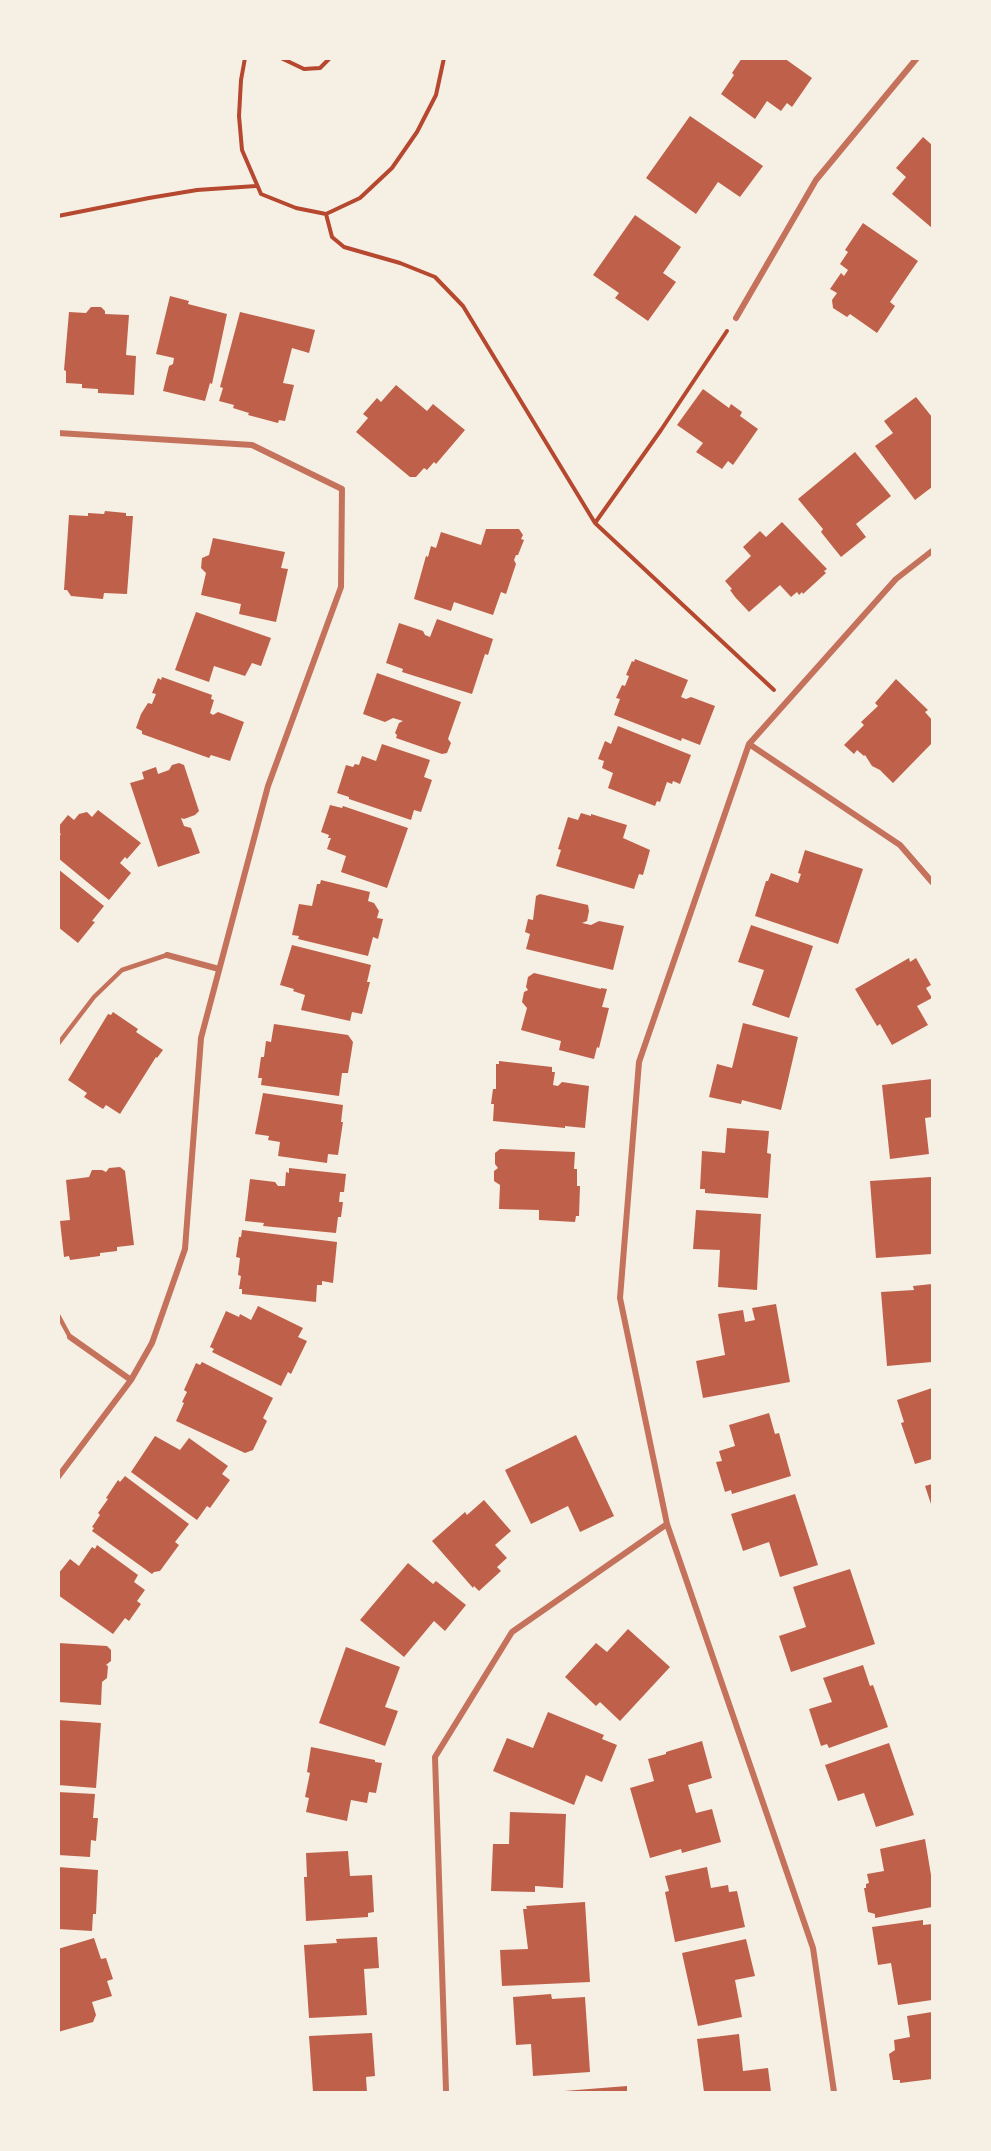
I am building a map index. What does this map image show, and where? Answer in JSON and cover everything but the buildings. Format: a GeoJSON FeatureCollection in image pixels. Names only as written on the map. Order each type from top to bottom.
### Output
{"type":"FeatureCollection","features":[{"type":"Feature","properties":{"kind":"street"},"geometry":{"type":"LineString","coordinates":[[736,318],[816,180],[917,58]]}},
{"type":"Feature","properties":{"kind":"street"},"geometry":{"type":"LineString","coordinates":[[58,433],[252,445],[342,489],[341,587],[268,786],[201,1038],[185,1249],[152,1343],[131,1380],[58,1478]]}},
{"type":"Feature","properties":{"kind":"street"},"geometry":{"type":"LineString","coordinates":[[834,2092],[813,1948],[667,1524],[620,1298],[639,1062],[749,744],[896,579],[933,552]]}},
{"type":"Feature","properties":{"kind":"street"},"geometry":{"type":"LineString","coordinates":[[749,744],[900,845],[933,882]]}},
{"type":"Feature","properties":{"kind":"street"},"geometry":{"type":"LineString","coordinates":[[168,955],[219,969]]}},
{"type":"Feature","properties":{"kind":"street"},"geometry":{"type":"LineString","coordinates":[[70,1337],[131,1380]]}},
{"type":"Feature","properties":{"kind":"street"},"geometry":{"type":"LineString","coordinates":[[446,2090],[435,1757],[512,1632],[667,1524]]}},
{"type":"Feature","properties":{"kind":"lane"},"geometry":{"type":"LineString","coordinates":[[58,1044],[94,997],[122,970],[168,955]]}},
{"type":"Feature","properties":{"kind":"lane"},"geometry":{"type":"LineString","coordinates":[[58,1315],[70,1337]]}},
{"type":"Feature","properties":{"kind":"path"},"geometry":{"type":"LineString","coordinates":[[245,58],[239,116],[242,150],[261,194],[296,208],[326,214],[360,198],[392,168],[417,132],[436,95],[444,58]]}},
{"type":"Feature","properties":{"kind":"path"},"geometry":{"type":"LineString","coordinates":[[281,58],[304,69],[321,68],[330,58]]}},
{"type":"Feature","properties":{"kind":"path"},"geometry":{"type":"LineString","coordinates":[[58,216],[197,190],[257,186]]}},
{"type":"Feature","properties":{"kind":"path"},"geometry":{"type":"LineString","coordinates":[[326,214],[332,237],[344,247],[400,263],[435,277],[463,306],[595,523],[786,702]]}},
{"type":"Feature","properties":{"kind":"path"},"geometry":{"type":"LineString","coordinates":[[595,523],[736,318]]}}]}
